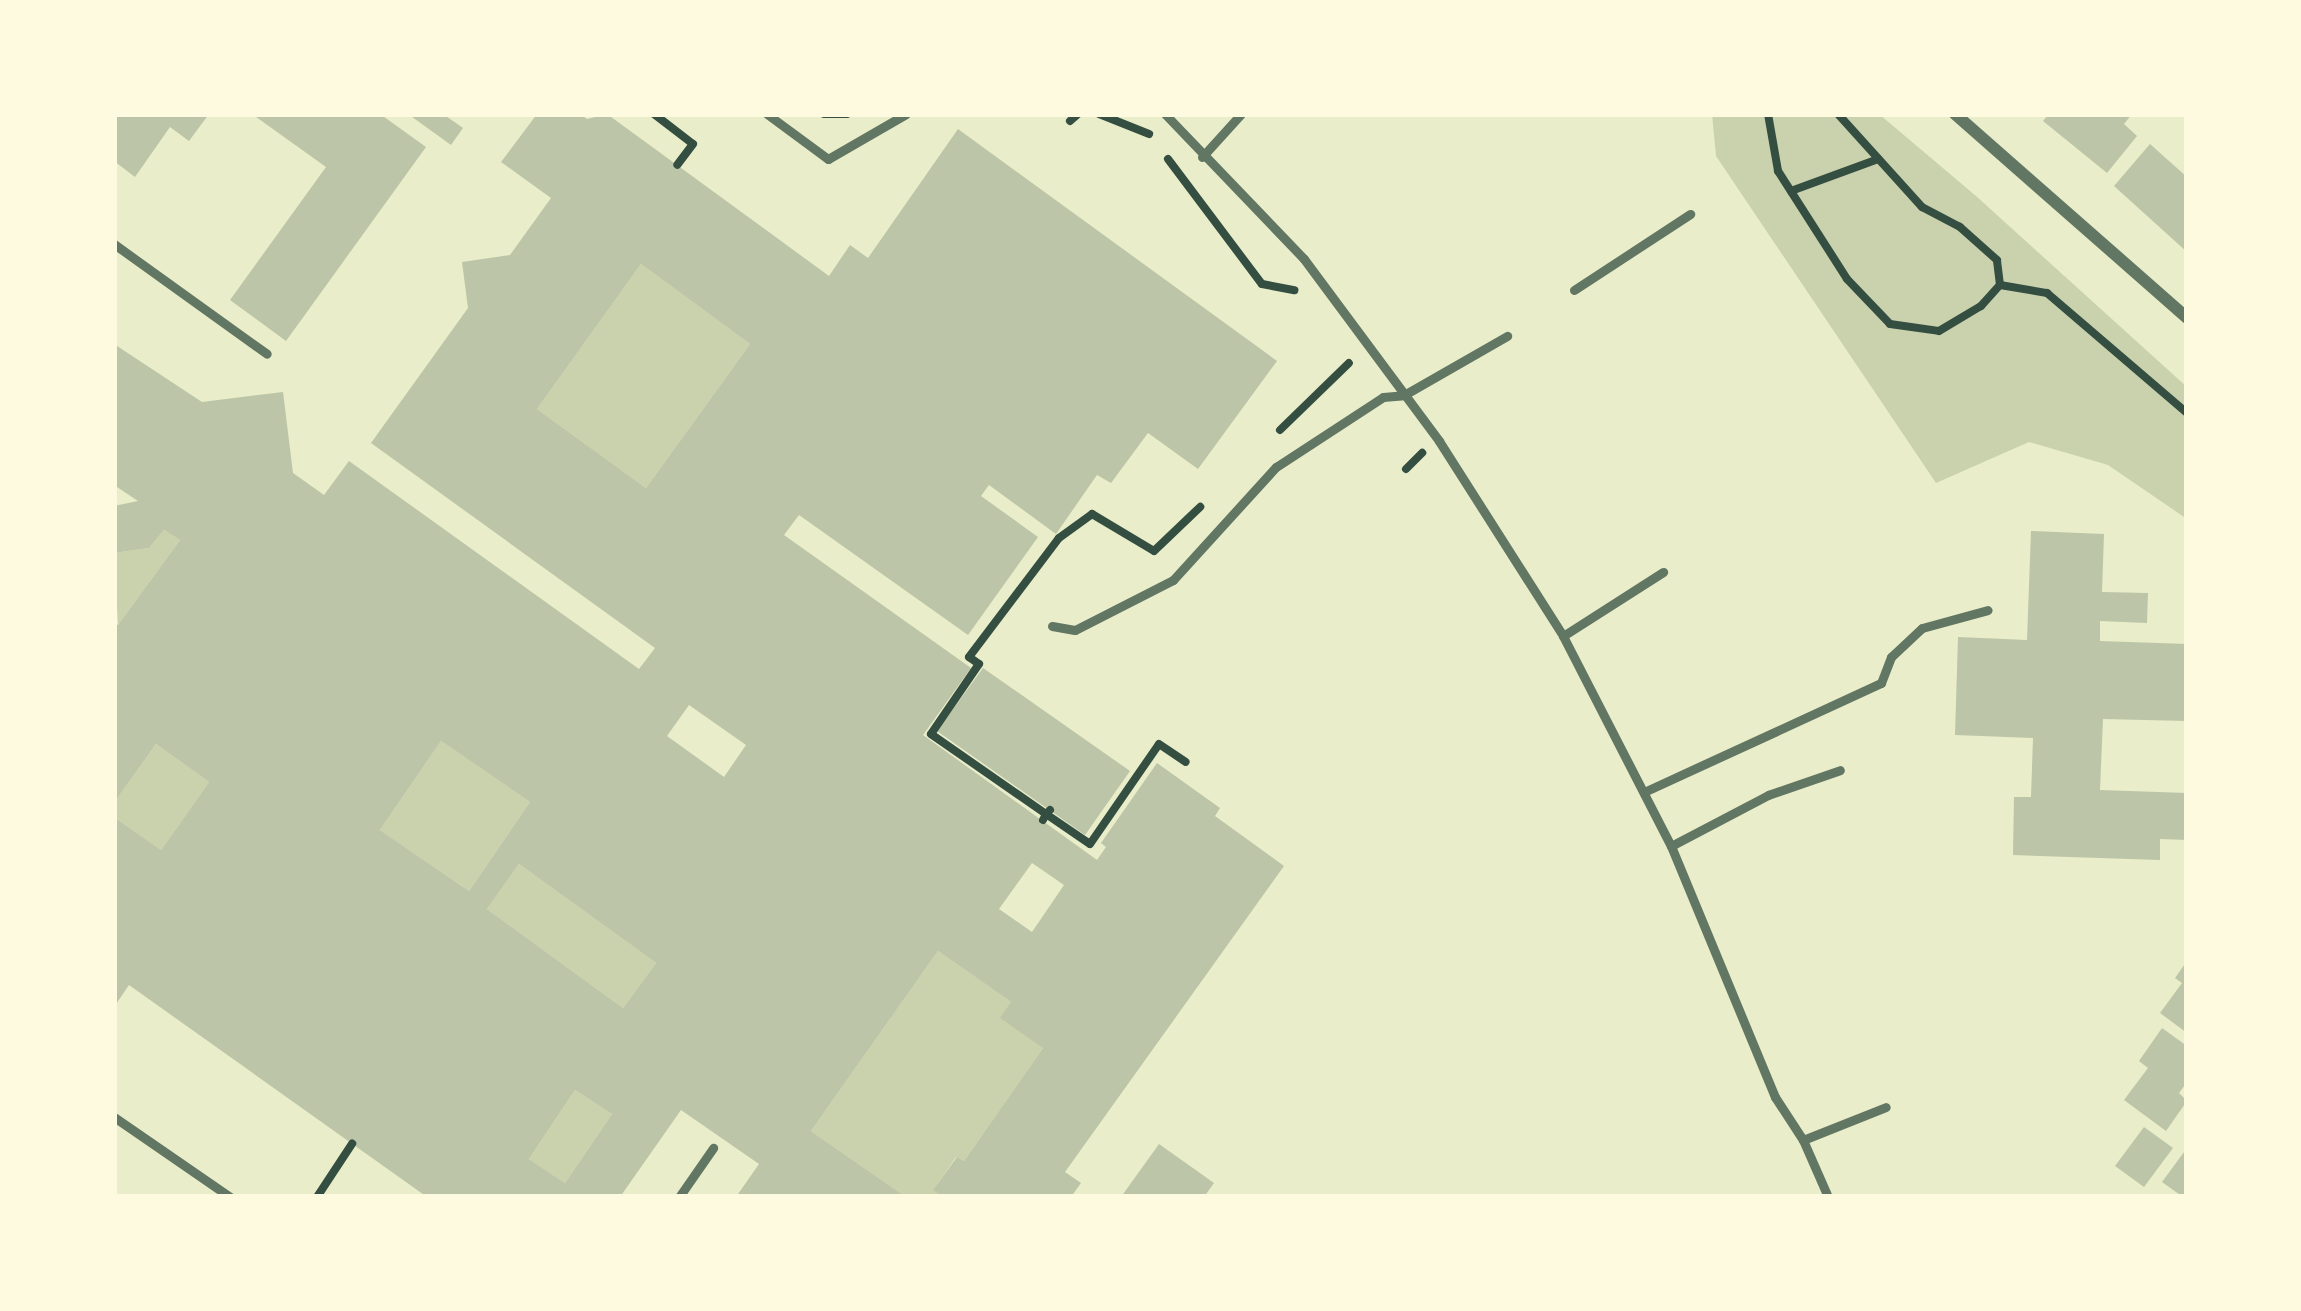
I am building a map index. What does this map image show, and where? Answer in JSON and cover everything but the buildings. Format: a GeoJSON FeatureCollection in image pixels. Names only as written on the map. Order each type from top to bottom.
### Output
{"type":"FeatureCollection","features":[{"type":"Feature","properties":{"kind":"street"},"geometry":{"type":"LineString","coordinates":[[1955,114],[2187,318]]}},
{"type":"Feature","properties":{"kind":"lane"},"geometry":{"type":"LineString","coordinates":[[767,114],[828,159],[906,114]]}},
{"type":"Feature","properties":{"kind":"lane"},"geometry":{"type":"LineString","coordinates":[[1165,114],[1304,259],[1404,395],[1563,636],[1671,846],[1775,1097],[1803,1140],[1828,1197]]}},
{"type":"Feature","properties":{"kind":"lane"},"geometry":{"type":"LineString","coordinates":[[1202,157],[1240,114]]}},
{"type":"Feature","properties":{"kind":"lane"},"geometry":{"type":"LineString","coordinates":[[1574,290],[1690,214]]}},
{"type":"Feature","properties":{"kind":"lane"},"geometry":{"type":"LineString","coordinates":[[114,244],[267,354]]}},
{"type":"Feature","properties":{"kind":"lane"},"geometry":{"type":"LineString","coordinates":[[1052,626],[1075,630],[1173,580],[1276,467],[1383,397],[1404,395],[1507,336]]}},
{"type":"Feature","properties":{"kind":"lane"},"geometry":{"type":"LineString","coordinates":[[1563,636],[1663,572]]}},
{"type":"Feature","properties":{"kind":"lane"},"geometry":{"type":"LineString","coordinates":[[1644,791],[1882,682],[1891,657],[1922,628],[1988,610]]}},
{"type":"Feature","properties":{"kind":"lane"},"geometry":{"type":"LineString","coordinates":[[1671,846],[1768,795],[1840,770]]}},
{"type":"Feature","properties":{"kind":"lane"},"geometry":{"type":"LineString","coordinates":[[1803,1140],[1886,1107]]}},
{"type":"Feature","properties":{"kind":"lane"},"geometry":{"type":"LineString","coordinates":[[114,1117],[230,1197]]}},
{"type":"Feature","properties":{"kind":"lane"},"geometry":{"type":"LineString","coordinates":[[679,1197],[713,1148]]}},
{"type":"Feature","properties":{"kind":"path"},"geometry":{"type":"LineString","coordinates":[[653,114],[693,144],[677,165]]}},
{"type":"Feature","properties":{"kind":"path"},"geometry":{"type":"LineString","coordinates":[[824,114],[847,114]]}},
{"type":"Feature","properties":{"kind":"path"},"geometry":{"type":"LineString","coordinates":[[1099,114],[1150,135]]}},
{"type":"Feature","properties":{"kind":"path"},"geometry":{"type":"LineString","coordinates":[[1136,114],[1262,284],[1302,292]]}},
{"type":"Feature","properties":{"kind":"path"},"geometry":{"type":"LineString","coordinates":[[1768,114],[1778,171],[1847,279],[1890,324],[1939,331],[1981,306],[2000,285],[1997,260],[1960,227],[1922,207],[1838,114]]}},
{"type":"Feature","properties":{"kind":"path"},"geometry":{"type":"LineString","coordinates":[[1791,191],[1878,159]]}},
{"type":"Feature","properties":{"kind":"path"},"geometry":{"type":"LineString","coordinates":[[2000,285],[2047,293],[2187,413]]}},
{"type":"Feature","properties":{"kind":"path"},"geometry":{"type":"LineString","coordinates":[[1266,443],[1351,365],[1339,347]]}},
{"type":"Feature","properties":{"kind":"path"},"geometry":{"type":"LineString","coordinates":[[1186,762],[1160,744],[1090,844],[930,736],[979,664],[969,658],[1058,538],[1092,514],[1154,551],[1202,505]]}},
{"type":"Feature","properties":{"kind":"path"},"geometry":{"type":"LineString","coordinates":[[317,1197],[352,1144]]}},
{"type":"Feature","properties":{"kind":"green space"},"geometry":{"type":"Polygon","coordinates":[[[1712,114],[1879,114],[1976,196],[2187,387],[2187,519],[2108,465],[2029,442],[1936,483],[1716,156],[1712,114]]]}},
{"type":"Feature","properties":{"kind":"green space"},"geometry":{"type":"Polygon","coordinates":[[[641,264],[750,344],[646,488],[537,409],[641,264]]]}},
{"type":"Feature","properties":{"kind":"green space"},"geometry":{"type":"Polygon","coordinates":[[[164,530],[180,540],[118,625],[114,553],[149,548],[164,530]]]}},
{"type":"Feature","properties":{"kind":"green space"},"geometry":{"type":"Polygon","coordinates":[[[441,741],[530,802],[469,891],[380,830],[441,741]]]}},
{"type":"Feature","properties":{"kind":"green space"},"geometry":{"type":"Polygon","coordinates":[[[156,744],[209,782],[161,850],[114,817],[114,803],[156,744]]]}},
{"type":"Feature","properties":{"kind":"green space"},"geometry":{"type":"Polygon","coordinates":[[[519,864],[656,963],[623,1008],[487,909],[519,864]]]}},
{"type":"Feature","properties":{"kind":"green space"},"geometry":{"type":"Polygon","coordinates":[[[938,951],[1011,1002],[1043,1048],[964,1161],[956,1157],[934,1189],[943,1197],[906,1197],[811,1131],[938,951]]]}},
{"type":"Feature","properties":{"kind":"green space"},"geometry":{"type":"Polygon","coordinates":[[[575,1090],[612,1114],[565,1183],[529,1159],[575,1090]]]}}]}
